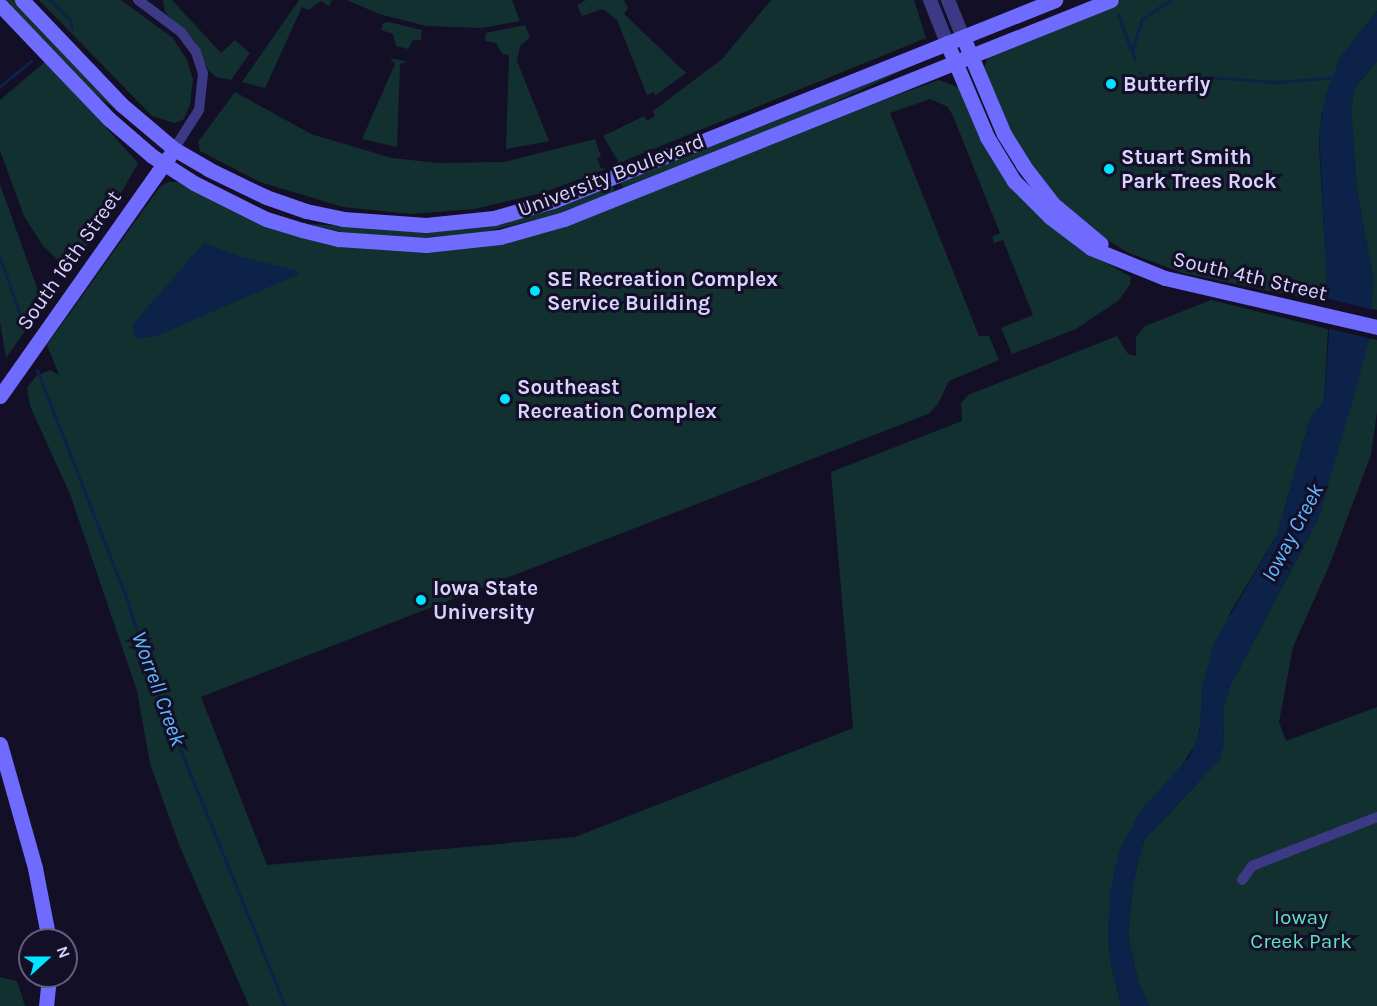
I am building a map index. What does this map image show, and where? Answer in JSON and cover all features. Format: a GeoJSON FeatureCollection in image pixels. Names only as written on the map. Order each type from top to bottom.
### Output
{"type":"FeatureCollection","features":[{"type":"Feature","properties":{"kind":"main road","name":"University Boulevard"},"geometry":{"type":"LineString","coordinates":[[22,0],[122,105],[174,149],[228,181],[306,211],[389,224],[466,222],[553,201],[1055,0]]}},
{"type":"Feature","properties":{"kind":"main road","name":"University Boulevard"},"geometry":{"type":"LineString","coordinates":[[0,4],[109,119],[163,164],[266,219],[321,234],[389,245],[468,242],[564,219],[1111,0]]}},
{"type":"Feature","properties":{"kind":"main road","name":"South 4th Street"},"geometry":{"type":"LineString","coordinates":[[963,37],[1004,134],[1038,187],[1067,218],[1117,258]]}},
{"type":"Feature","properties":{"kind":"main road","name":"South 4th Street"},"geometry":{"type":"LineString","coordinates":[[947,43],[987,138],[1014,181],[1068,232],[1091,248],[1165,278],[1377,327]]}},
{"type":"Feature","properties":{"kind":"main road","name":"South 16th Street"},"geometry":{"type":"LineString","coordinates":[[0,396],[174,149]]}},
{"type":"Feature","properties":{"kind":"main road"},"geometry":{"type":"LineString","coordinates":[[1,752],[35,868],[46,928]]}},
{"type":"Feature","properties":{"kind":"main road"},"geometry":{"type":"LineString","coordinates":[[46,1006],[48,988]]}},
{"type":"Feature","properties":{"kind":"street"},"geometry":{"type":"LineString","coordinates":[[138,0],[182,32],[196,52],[203,73],[199,110],[174,149]]}},
{"type":"Feature","properties":{"kind":"street"},"geometry":{"type":"LineString","coordinates":[[930,0],[947,43]]}},
{"type":"Feature","properties":{"kind":"street"},"geometry":{"type":"LineString","coordinates":[[948,0],[963,37]]}},
{"type":"Feature","properties":{"kind":"street"},"geometry":{"type":"LineString","coordinates":[[1242,880],[1252,866],[1377,817]]}},
{"type":"Feature","properties":{"kind":"green space"},"geometry":{"type":"Polygon","coordinates":[[[4,0],[15,0],[119,109],[117,111],[89,89],[4,0]]]}},
{"type":"Feature","properties":{"kind":"green space"},"geometry":{"type":"Polygon","coordinates":[[[39,0],[121,0],[173,38],[187,60],[193,79],[190,105],[183,120],[174,123],[152,116],[39,0]]]}},
{"type":"Feature","properties":{"kind":"green space"},"geometry":{"type":"Polygon","coordinates":[[[163,0],[172,0],[221,53],[235,40],[250,53],[231,80],[216,77],[208,70],[195,41],[165,12],[163,0]]]}},
{"type":"Feature","properties":{"kind":"green space"},"geometry":{"type":"Polygon","coordinates":[[[299,0],[332,0],[329,6],[321,1],[308,10],[302,7],[265,88],[242,82],[299,0]]]}},
{"type":"Feature","properties":{"kind":"green space"},"geometry":{"type":"Polygon","coordinates":[[[347,0],[512,0],[520,21],[482,28],[426,26],[379,14],[347,0]]]}},
{"type":"Feature","properties":{"kind":"green space"},"geometry":{"type":"Polygon","coordinates":[[[586,0],[624,0],[628,8],[624,14],[686,73],[655,96],[654,92],[647,95],[617,20],[603,9],[582,16],[577,5],[586,0]]]}},
{"type":"Feature","properties":{"kind":"green space"},"geometry":{"type":"Polygon","coordinates":[[[771,0],[914,0],[926,38],[614,165],[618,161],[603,136],[644,116],[647,121],[655,116],[653,111],[722,59],[771,0]]]}},
{"type":"Feature","properties":{"kind":"green space"},"geometry":{"type":"Polygon","coordinates":[[[1122,0],[1377,0],[1377,11],[1340,58],[1321,116],[1319,146],[1328,299],[1301,293],[1299,297],[1183,273],[1129,253],[1074,220],[1015,144],[984,69],[987,59],[996,50],[1122,0]]]}},
{"type":"Feature","properties":{"kind":"green space"},"geometry":{"type":"Polygon","coordinates":[[[389,22],[422,30],[421,40],[413,40],[408,49],[396,46],[393,34],[381,30],[383,23],[389,22]]]}},
{"type":"Feature","properties":{"kind":"green space"},"geometry":{"type":"Polygon","coordinates":[[[525,25],[530,37],[520,46],[517,61],[549,141],[506,149],[509,55],[502,54],[496,43],[485,41],[486,33],[525,25]]]}},
{"type":"Feature","properties":{"kind":"green space"},"geometry":{"type":"Polygon","coordinates":[[[933,56],[816,111],[623,188],[620,181],[933,56]]]}},
{"type":"Feature","properties":{"kind":"green space"},"geometry":{"type":"Polygon","coordinates":[[[390,58],[408,62],[400,64],[397,147],[362,139],[395,64],[390,58]]]}},
{"type":"Feature","properties":{"kind":"green space"},"geometry":{"type":"Polygon","coordinates":[[[46,61],[138,163],[108,216],[69,270],[43,246],[24,216],[0,151],[0,100],[46,61]]]}},
{"type":"Feature","properties":{"kind":"green space"},"geometry":{"type":"Polygon","coordinates":[[[1377,61],[1377,310],[1371,309],[1373,277],[1357,191],[1351,109],[1354,89],[1377,61]]]}},
{"type":"Feature","properties":{"kind":"green space"},"geometry":{"type":"Polygon","coordinates":[[[939,80],[958,87],[976,126],[1087,252],[1131,277],[1130,285],[1118,301],[1076,329],[1012,354],[1001,328],[1033,315],[1003,240],[994,243],[992,237],[1000,233],[953,116],[948,107],[930,99],[890,113],[979,336],[989,336],[999,360],[949,381],[938,404],[928,414],[201,697],[267,865],[575,837],[853,728],[831,472],[962,421],[961,403],[968,395],[1117,336],[1128,354],[1136,356],[1136,337],[1145,326],[1211,300],[1328,329],[1324,401],[1310,419],[1277,535],[1230,613],[1195,745],[1115,867],[1108,932],[1110,959],[1121,1006],[249,1006],[180,847],[150,764],[137,691],[70,494],[30,406],[27,388],[36,376],[50,370],[59,375],[47,345],[159,188],[168,182],[181,182],[290,232],[482,244],[939,80]]]}},
{"type":"Feature","properties":{"kind":"green space"},"geometry":{"type":"Polygon","coordinates":[[[235,92],[311,134],[392,158],[439,163],[504,162],[595,139],[601,156],[597,158],[601,168],[606,169],[542,193],[474,209],[411,214],[343,207],[260,182],[200,151],[198,142],[235,92]]]}},
{"type":"Feature","properties":{"kind":"green space"},"geometry":{"type":"Polygon","coordinates":[[[612,183],[615,192],[555,215],[480,233],[419,238],[342,232],[308,224],[419,230],[612,183]]]}},
{"type":"Feature","properties":{"kind":"green space"},"geometry":{"type":"Polygon","coordinates":[[[0,184],[43,305],[6,358],[0,322],[0,184]]]}},
{"type":"Feature","properties":{"kind":"green space","name":"Ioway Creek Park"},"geometry":{"type":"Polygon","coordinates":[[[1369,338],[1377,340],[1377,412],[1371,455],[1329,566],[1293,647],[1279,722],[1286,741],[1377,707],[1377,1006],[1149,1006],[1138,981],[1128,935],[1133,883],[1144,840],[1195,786],[1224,745],[1223,709],[1230,686],[1318,519],[1369,338]]]}},
{"type":"Feature","properties":{"kind":"green space"},"geometry":{"type":"Polygon","coordinates":[[[0,977],[17,981],[25,1006],[0,1006],[0,977]]]}},
{"type":"Feature","properties":{"kind":"water","name":"Ioway Creek"},"geometry":{"type":"Polygon","coordinates":[[[1377,11],[1377,61],[1354,89],[1351,109],[1357,191],[1373,277],[1371,332],[1318,519],[1230,686],[1223,709],[1224,745],[1220,759],[1144,840],[1133,883],[1128,935],[1138,981],[1149,1006],[1121,1006],[1110,959],[1108,932],[1110,892],[1119,851],[1141,810],[1190,756],[1200,729],[1202,686],[1214,643],[1277,535],[1310,419],[1324,400],[1329,334],[1319,131],[1326,94],[1340,58],[1377,11]]]}},
{"type":"Feature","properties":{"kind":"water"},"geometry":{"type":"Polygon","coordinates":[[[204,243],[242,257],[296,270],[299,274],[157,336],[136,339],[132,325],[204,243]]]}},
{"type":"Feature","properties":{"kind":"pier"},"geometry":{"type":"Polygon","coordinates":[[[1325,298],[1374,310],[1372,339],[1325,328],[1325,298]]]}},
{"type":"Feature","properties":{"kind":"waterway"},"geometry":{"type":"LineString","coordinates":[[50,0],[70,20],[72,30]]}},
{"type":"Feature","properties":{"kind":"waterway"},"geometry":{"type":"LineString","coordinates":[[1135,60],[1132,51],[1142,19],[1170,0]]}},
{"type":"Feature","properties":{"kind":"waterway"},"geometry":{"type":"LineString","coordinates":[[1118,14],[1131,49]]}},
{"type":"Feature","properties":{"kind":"waterway"},"geometry":{"type":"LineString","coordinates":[[0,86],[31,61]]}},
{"type":"Feature","properties":{"kind":"waterway"},"geometry":{"type":"LineString","coordinates":[[1140,73],[1153,86],[1208,77],[1278,82],[1336,77]]}},
{"type":"Feature","properties":{"kind":"waterway","name":"Worrell Creek"},"geometry":{"type":"LineString","coordinates":[[0,258],[25,329]]}},
{"type":"Feature","properties":{"kind":"waterway","name":"Worrell Creek"},"geometry":{"type":"LineString","coordinates":[[37,370],[127,600],[154,685],[285,1006]]}},
{"type":"Feature","properties":{"kind":"place","name":"Butterfly"},"geometry":{"type":"Point","coordinates":[1111,84]}},
{"type":"Feature","properties":{"kind":"place","name":"Stuart Smith Park Trees Rock"},"geometry":{"type":"Point","coordinates":[1109,169]}},
{"type":"Feature","properties":{"kind":"place","name":"SE Recreation Complex Service Building"},"geometry":{"type":"Point","coordinates":[535,291]}},
{"type":"Feature","properties":{"kind":"place","name":"Southeast Recreation Complex"},"geometry":{"type":"Point","coordinates":[505,399]}},
{"type":"Feature","properties":{"kind":"place","name":"Iowa State University"},"geometry":{"type":"Point","coordinates":[421,600]}}]}
